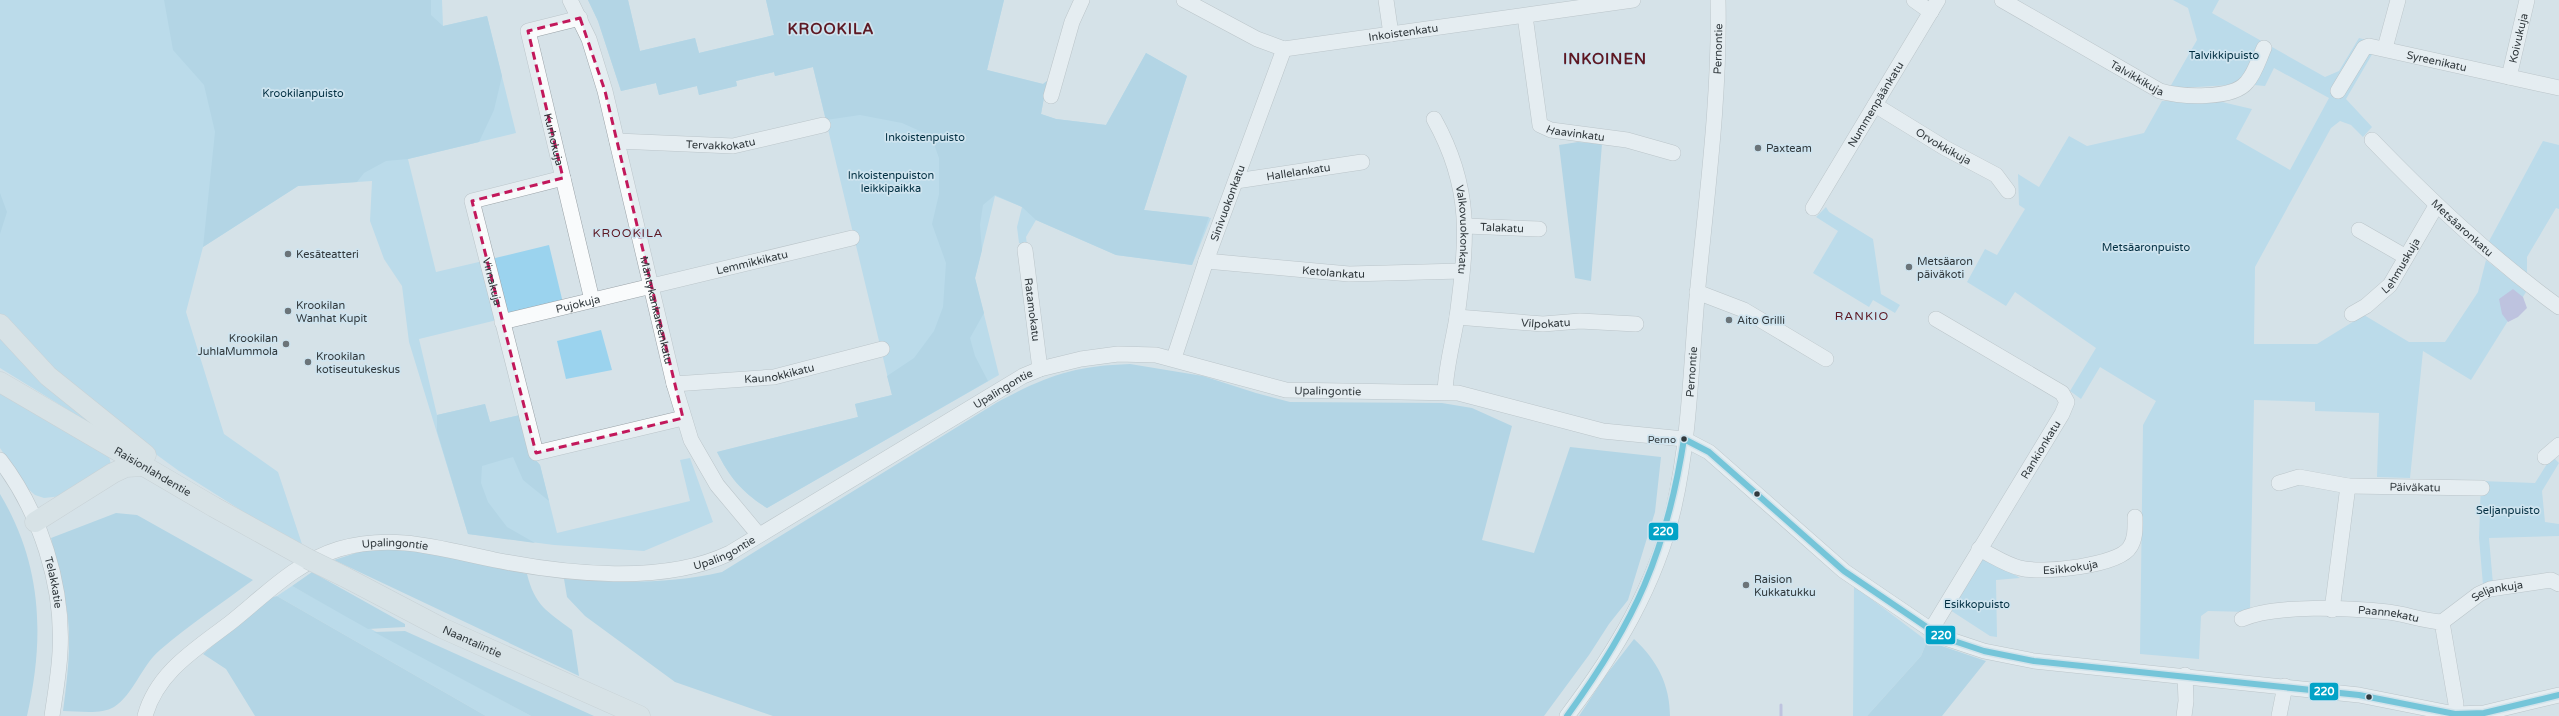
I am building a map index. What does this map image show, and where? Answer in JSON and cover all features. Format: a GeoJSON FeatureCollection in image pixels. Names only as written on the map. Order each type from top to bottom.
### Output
{"type":"FeatureCollection","features":[{"type":"Feature","properties":{"kind":"main road"},"geometry":{"type":"LineString","coordinates":[[0,324],[63,389],[214,507]]}},
{"type":"Feature","properties":{"kind":"main road","name":"Raisionlahdentie"},"geometry":{"type":"LineString","coordinates":[[0,382],[214,507],[308,559]]}},
{"type":"Feature","properties":{"kind":"main road"},"geometry":{"type":"LineString","coordinates":[[35,522],[113,473],[126,467],[144,466]]}},
{"type":"Feature","properties":{"kind":"main road","name":"Naantalintie"},"geometry":{"type":"LineString","coordinates":[[308,559],[448,631],[640,716]]}},
{"type":"Feature","properties":{"kind":"street","name":"Mäntykankareenkatu"},"geometry":{"type":"LineString","coordinates":[[570,0],[580,18],[604,92],[653,286],[674,384],[683,418],[698,457],[717,485],[758,534]]}},
{"type":"Feature","properties":{"kind":"street"},"geometry":{"type":"LineString","coordinates":[[1051,96],[1072,22],[1082,0]]}},
{"type":"Feature","properties":{"kind":"street","name":"Inkoistenkatu"},"geometry":{"type":"LineString","coordinates":[[1184,0],[1257,39],[1284,49],[1625,1]]}},
{"type":"Feature","properties":{"kind":"street"},"geometry":{"type":"LineString","coordinates":[[1386,0],[1391,34]]}},
{"type":"Feature","properties":{"kind":"street","name":"Pernontie"},"geometry":{"type":"LineString","coordinates":[[1567,716],[1618,643],[1657,562],[1674,507],[1684,439],[1697,292],[1712,152],[1718,48],[1718,0]]}},
{"type":"Feature","properties":{"kind":"street"},"geometry":{"type":"LineString","coordinates":[[1914,0],[1934,6]]}},
{"type":"Feature","properties":{"kind":"street","name":"Talvikkikuja"},"geometry":{"type":"LineString","coordinates":[[2002,0],[2160,91],[2173,95],[2218,93],[2240,88],[2248,81],[2264,48]]}},
{"type":"Feature","properties":{"kind":"street"},"geometry":{"type":"LineString","coordinates":[[2385,48],[2398,0]]}},
{"type":"Feature","properties":{"kind":"street","name":"Koivukuja"},"geometry":{"type":"LineString","coordinates":[[2509,77],[2527,0]]}},
{"type":"Feature","properties":{"kind":"street","name":"Nummenpäänkatu"},"geometry":{"type":"LineString","coordinates":[[1813,208],[1934,6]]}},
{"type":"Feature","properties":{"kind":"street","name":"Haavinkatu"},"geometry":{"type":"LineString","coordinates":[[1525,16],[1540,125],[1551,130],[1627,140],[1673,153]]}},
{"type":"Feature","properties":{"kind":"street","name":"Kurhokuja"},"geometry":{"type":"LineString","coordinates":[[580,18],[528,31],[592,300]]}},
{"type":"Feature","properties":{"kind":"street","name":"Syreenikatu"},"geometry":{"type":"LineString","coordinates":[[2338,91],[2364,48],[2370,46],[2385,48],[2559,88]]}},
{"type":"Feature","properties":{"kind":"street","name":"Sinivuokonkatu"},"geometry":{"type":"LineString","coordinates":[[1174,358],[1206,261],[1284,49]]}},
{"type":"Feature","properties":{"kind":"street","name":"Orvokkikuja"},"geometry":{"type":"LineString","coordinates":[[1875,105],[1945,148],[1996,175],[2008,191]]}},
{"type":"Feature","properties":{"kind":"street","name":"Valkovuokonkatu"},"geometry":{"type":"LineString","coordinates":[[1434,119],[1453,157],[1463,199],[1466,226],[1457,317],[1445,392]]}},
{"type":"Feature","properties":{"kind":"street","name":"Tervakkokatu"},"geometry":{"type":"LineString","coordinates":[[617,142],[733,146],[823,125]]}},
{"type":"Feature","properties":{"kind":"street","name":"Metsäaronkatu"},"geometry":{"type":"LineString","coordinates":[[2372,140],[2436,206],[2519,278],[2559,307]]}},
{"type":"Feature","properties":{"kind":"street","name":"Hallelankatu"},"geometry":{"type":"LineString","coordinates":[[1236,181],[1362,162]]}},
{"type":"Feature","properties":{"kind":"street","name":"Virnakuja"},"geometry":{"type":"LineString","coordinates":[[563,178],[472,201],[536,454],[683,418]]}},
{"type":"Feature","properties":{"kind":"street","name":"Lehmuskuja"},"geometry":{"type":"LineString","coordinates":[[2352,314],[2366,306],[2390,285],[2436,206]]}},
{"type":"Feature","properties":{"kind":"street","name":"Talakatu"},"geometry":{"type":"LineString","coordinates":[[1466,226],[1538,229]]}},
{"type":"Feature","properties":{"kind":"street"},"geometry":{"type":"LineString","coordinates":[[2359,230],[2406,257]]}},
{"type":"Feature","properties":{"kind":"street","name":"Lemmikkikatu"},"geometry":{"type":"LineString","coordinates":[[653,286],[852,238]]}},
{"type":"Feature","properties":{"kind":"street","name":"Ratamokatu"},"geometry":{"type":"LineString","coordinates":[[1025,250],[1040,369]]}},
{"type":"Feature","properties":{"kind":"street","name":"Ketolankatu"},"geometry":{"type":"LineString","coordinates":[[1206,261],[1349,274],[1461,271]]}},
{"type":"Feature","properties":{"kind":"street","name":"Pujokuja"},"geometry":{"type":"LineString","coordinates":[[502,322],[653,286]]}},
{"type":"Feature","properties":{"kind":"street"},"geometry":{"type":"LineString","coordinates":[[1697,292],[1744,310],[1826,359]]}},
{"type":"Feature","properties":{"kind":"street","name":"Vilpokatu"},"geometry":{"type":"LineString","coordinates":[[1457,317],[1543,324],[1580,321],[1636,324]]}},
{"type":"Feature","properties":{"kind":"street","name":"Rankionkatu"},"geometry":{"type":"LineString","coordinates":[[1931,630],[2062,414],[2066,402],[2062,393],[1936,319]]}},
{"type":"Feature","properties":{"kind":"street","name":"Kaunokkikatu"},"geometry":{"type":"LineString","coordinates":[[674,384],[774,377],[882,349]]}},
{"type":"Feature","properties":{"kind":"street","name":"Upalingontie"},"geometry":{"type":"LineString","coordinates":[[145,716],[153,693],[160,683],[186,656],[286,577],[318,558],[338,550],[374,542],[400,542],[538,568],[655,573],[711,562],[986,396],[1040,369],[1075,360],[1118,354],[1156,355],[1174,358],[1286,390],[1445,392],[1500,403],[1603,431],[1671,436],[1684,439],[1709,452],[1844,571],[1931,630],[1971,648],[2011,657],[2359,695],[2455,715],[2484,713],[2559,695]]}},
{"type":"Feature","properties":{"kind":"street"},"geometry":{"type":"LineString","coordinates":[[2545,457],[2559,445]]}},
{"type":"Feature","properties":{"kind":"street","name":"Telakkatie"},"geometry":{"type":"LineString","coordinates":[[0,460],[15,481],[35,522],[44,545],[55,590],[59,620],[60,651],[52,716]]}},
{"type":"Feature","properties":{"kind":"street","name":"Päiväkatu"},"geometry":{"type":"LineString","coordinates":[[2278,483],[2299,477],[2348,486],[2482,488]]}},
{"type":"Feature","properties":{"kind":"street"},"geometry":{"type":"LineString","coordinates":[[2332,610],[2348,486]]}},
{"type":"Feature","properties":{"kind":"street","name":"Esikkokuja"},"geometry":{"type":"LineString","coordinates":[[1979,549],[2008,564],[2029,570],[2045,570],[2112,561],[2123,555],[2130,547],[2134,536],[2135,517]]}},
{"type":"Feature","properties":{"kind":"street","name":"Seljankuja"},"geometry":{"type":"LineString","coordinates":[[2442,622],[2479,594],[2490,589],[2551,580],[2559,584]]}},
{"type":"Feature","properties":{"kind":"street","name":"Paannekatu"},"geometry":{"type":"LineString","coordinates":[[2242,619],[2266,611],[2332,610],[2389,612],[2430,622],[2442,622]]}},
{"type":"Feature","properties":{"kind":"street"},"geometry":{"type":"LineString","coordinates":[[2442,622],[2455,715]]}},
{"type":"Feature","properties":{"kind":"street"},"geometry":{"type":"LineString","coordinates":[[2184,716],[2186,701],[2185,675]]}},
{"type":"Feature","properties":{"kind":"street"},"geometry":{"type":"LineString","coordinates":[[2279,716],[2285,686]]}},
{"type":"Feature","properties":{"kind":"highlighted area"},"geometry":{"type":"Polygon","coordinates":[[[580,18],[605,91],[683,418],[536,453],[472,201],[563,178],[528,31],[580,18]]]}},
{"type":"Feature","properties":{"kind":"green space"},"geometry":{"type":"Polygon","coordinates":[[[0,0],[442,0],[443,26],[487,16],[516,133],[408,159],[436,272],[483,261],[497,320],[419,339],[437,415],[485,404],[490,422],[520,415],[534,458],[540,465],[557,533],[690,501],[680,460],[690,458],[713,522],[644,551],[554,545],[468,534],[409,342],[402,286],[384,259],[370,221],[372,181],[298,186],[203,247],[186,312],[224,434],[278,472],[302,544],[247,514],[179,471],[106,418],[0,317],[0,0]]]}},
{"type":"Feature","properties":{"kind":"green space","name":"Krookilanpuisto"},"geometry":{"type":"Polygon","coordinates":[[[164,0],[431,0],[431,15],[443,26],[487,16],[502,76],[494,110],[479,142],[408,159],[386,161],[364,173],[357,182],[298,186],[203,247],[215,132],[204,85],[173,50],[164,0]]]}},
{"type":"Feature","properties":{"kind":"green space","name":"Inkoistenpuisto"},"geometry":{"type":"Polygon","coordinates":[[[588,0],[628,0],[640,51],[695,38],[699,53],[774,35],[766,0],[1004,0],[987,70],[1043,84],[1047,81],[1041,114],[1056,119],[1106,125],[1146,53],[1187,76],[1144,210],[1211,218],[1192,265],[1116,255],[1036,220],[1026,237],[1027,245],[1019,243],[1017,227],[1022,207],[995,196],[975,278],[999,375],[767,508],[750,496],[738,484],[717,452],[858,417],[855,404],[892,395],[813,67],[775,76],[774,72],[736,81],[737,86],[699,95],[697,86],[659,95],[656,83],[621,91],[598,21],[588,0]]]}},
{"type":"Feature","properties":{"kind":"green space","name":"Inkoistenpuisto"},"geometry":{"type":"Polygon","coordinates":[[[588,0],[628,0],[640,51],[695,38],[699,53],[774,35],[766,0],[1004,0],[987,70],[1043,84],[1047,81],[1041,114],[1056,119],[1106,125],[1146,53],[1187,76],[1144,210],[1209,217],[1192,265],[1116,255],[1036,220],[1022,207],[995,195],[983,205],[980,225],[982,250],[975,278],[984,313],[970,338],[975,356],[988,381],[767,508],[750,496],[738,484],[717,452],[858,417],[855,404],[892,395],[887,376],[914,358],[934,331],[943,307],[946,263],[932,224],[939,194],[939,158],[931,136],[902,123],[860,115],[826,120],[813,67],[775,76],[774,72],[736,81],[737,86],[699,95],[697,86],[659,95],[656,83],[621,91],[598,21],[588,0]]]}},
{"type":"Feature","properties":{"kind":"green space","name":"Metsäaronpuisto"},"geometry":{"type":"Polygon","coordinates":[[[2173,0],[2219,0],[2212,13],[2325,77],[2339,71],[2359,38],[2374,42],[2374,51],[2346,99],[2372,127],[2363,137],[2351,125],[2340,121],[2331,128],[2255,267],[2254,344],[2317,344],[2364,315],[2409,342],[2445,342],[2478,292],[2486,260],[2526,292],[2471,380],[2423,351],[2410,478],[2377,477],[2379,413],[2315,411],[2315,402],[2254,400],[2250,612],[2208,611],[2201,616],[2199,659],[2140,654],[2143,425],[2156,401],[2100,367],[2081,399],[2070,391],[2096,348],[2015,292],[2006,306],[1967,282],[1985,249],[1997,255],[2025,209],[2019,205],[2018,174],[2039,187],[2069,136],[2087,146],[2144,133],[2162,101],[2222,102],[2252,109],[2236,139],[2290,170],[2329,98],[2274,68],[2265,86],[2241,85],[2170,87],[2197,40],[2188,8],[2173,0]]]}},
{"type":"Feature","properties":{"kind":"green space"},"geometry":{"type":"Polygon","coordinates":[[[2543,141],[2559,145],[2559,209],[2556,208],[2527,257],[2527,275],[2488,243],[2543,141]]]}},
{"type":"Feature","properties":{"kind":"green space"},"geometry":{"type":"Polygon","coordinates":[[[1578,142],[1602,144],[1591,281],[1575,278],[1559,145],[1578,142]]]}},
{"type":"Feature","properties":{"kind":"green space"},"geometry":{"type":"Polygon","coordinates":[[[0,193],[7,212],[0,234],[0,193]]]}},
{"type":"Feature","properties":{"kind":"green space"},"geometry":{"type":"Polygon","coordinates":[[[1826,207],[1829,212],[1873,239],[1881,294],[1900,305],[1895,313],[1873,300],[1869,307],[1813,273],[1838,231],[1816,217],[1826,207]]]}},
{"type":"Feature","properties":{"kind":"green space"},"geometry":{"type":"Polygon","coordinates":[[[549,245],[563,303],[505,318],[491,259],[549,245]]]}},
{"type":"Feature","properties":{"kind":"green space"},"geometry":{"type":"Polygon","coordinates":[[[601,330],[612,370],[566,379],[557,341],[601,330]]]}},
{"type":"Feature","properties":{"kind":"green space"},"geometry":{"type":"Polygon","coordinates":[[[0,332],[96,427],[0,368],[0,332]]]}},
{"type":"Feature","properties":{"kind":"green space"},"geometry":{"type":"Polygon","coordinates":[[[1130,364],[1203,376],[1290,402],[1442,403],[1472,408],[1512,426],[1482,540],[1534,553],[1570,447],[1661,457],[1655,512],[1628,600],[1609,624],[1589,655],[1544,716],[773,716],[675,682],[585,616],[567,597],[564,579],[644,582],[683,579],[722,572],[996,403],[1045,379],[1060,374],[1092,367],[1130,364]]]}},
{"type":"Feature","properties":{"kind":"green space"},"geometry":{"type":"Polygon","coordinates":[[[0,389],[109,456],[111,465],[62,496],[44,498],[35,495],[27,488],[0,448],[0,389]]]}},
{"type":"Feature","properties":{"kind":"green space"},"geometry":{"type":"Polygon","coordinates":[[[485,404],[490,422],[520,415],[534,458],[540,465],[549,501],[523,480],[513,457],[482,466],[481,483],[488,502],[507,527],[535,543],[468,534],[437,431],[437,415],[485,404]]]}},
{"type":"Feature","properties":{"kind":"green space","name":"Seljanpuisto"},"geometry":{"type":"Polygon","coordinates":[[[2552,456],[2559,463],[2542,491],[2545,522],[2559,524],[2559,536],[2489,538],[2493,584],[2483,585],[2479,538],[2481,481],[2535,483],[2552,456]]]}},
{"type":"Feature","properties":{"kind":"green space"},"geometry":{"type":"Polygon","coordinates":[[[0,494],[14,520],[24,547],[32,574],[36,602],[36,658],[33,687],[27,716],[0,716],[0,494]]]}},
{"type":"Feature","properties":{"kind":"green space"},"geometry":{"type":"Polygon","coordinates":[[[116,513],[137,515],[253,580],[160,650],[148,664],[127,695],[114,707],[96,712],[63,711],[68,665],[69,630],[65,598],[51,538],[116,513]]]}},
{"type":"Feature","properties":{"kind":"green space"},"geometry":{"type":"Polygon","coordinates":[[[383,548],[424,551],[527,574],[530,585],[538,601],[543,607],[572,630],[579,676],[334,560],[359,552],[383,548]]]}},
{"type":"Feature","properties":{"kind":"green space","name":"Esikkopuisto"},"geometry":{"type":"Polygon","coordinates":[[[1984,556],[2020,578],[1996,580],[1997,637],[1990,636],[1950,610],[1984,556]]]}},
{"type":"Feature","properties":{"kind":"green space"},"geometry":{"type":"Polygon","coordinates":[[[312,572],[405,624],[405,627],[368,629],[292,586],[312,572]]]}},
{"type":"Feature","properties":{"kind":"green space"},"geometry":{"type":"Polygon","coordinates":[[[292,586],[531,716],[486,716],[277,596],[292,586]]]}},
{"type":"Feature","properties":{"kind":"green space"},"geometry":{"type":"Polygon","coordinates":[[[1854,586],[1927,641],[1921,656],[1867,716],[1853,716],[1854,586]]]}},
{"type":"Feature","properties":{"kind":"green space"},"geometry":{"type":"Polygon","coordinates":[[[277,596],[486,716],[255,716],[226,669],[203,654],[267,599],[277,596]]]}},
{"type":"Feature","properties":{"kind":"green space"},"geometry":{"type":"Polygon","coordinates":[[[405,631],[594,716],[531,716],[374,632],[405,631]]]}},
{"type":"Feature","properties":{"kind":"green space"},"geometry":{"type":"Polygon","coordinates":[[[1634,639],[1649,656],[1661,674],[1668,694],[1670,716],[1579,716],[1606,675],[1634,639]]]}},
{"type":"Feature","properties":{"kind":"green space"},"geometry":{"type":"Polygon","coordinates":[[[1927,641],[1986,661],[1942,716],[1867,716],[1921,656],[1927,641]]]}},
{"type":"Feature","properties":{"kind":"shaded area"},"geometry":{"type":"Polygon","coordinates":[[[2513,289],[2523,297],[2527,308],[2518,317],[2508,322],[2502,314],[2499,299],[2513,289]]]}},
{"type":"Feature","properties":{"kind":"waterway"},"geometry":{"type":"LineString","coordinates":[[1781,705],[1781,716]]}},
{"type":"Feature","properties":{"kind":"transit line","name":"220"},"geometry":{"type":"LineString","coordinates":[[1567,716],[1591,682],[1611,649],[1629,617],[1644,585],[1668,518],[1677,480],[1684,439],[1709,452],[1844,571],[1931,630],[1948,639],[1984,651],[2034,661],[2359,695],[2455,714],[2484,713],[2559,695]]}},
{"type":"Feature","properties":{"kind":"place","name":"Paxteam"},"geometry":{"type":"Point","coordinates":[1758,148]}},
{"type":"Feature","properties":{"kind":"place","name":"Kesäteatteri"},"geometry":{"type":"Point","coordinates":[288,254]}},
{"type":"Feature","properties":{"kind":"place","name":"Metsäaron päiväkoti"},"geometry":{"type":"Point","coordinates":[1909,267]}},
{"type":"Feature","properties":{"kind":"place","name":"Krookilan Wanhat Kupit"},"geometry":{"type":"Point","coordinates":[288,311]}},
{"type":"Feature","properties":{"kind":"place","name":"Aito Grilli"},"geometry":{"type":"Point","coordinates":[1729,320]}},
{"type":"Feature","properties":{"kind":"place","name":"Krookilan JuhlaMummola"},"geometry":{"type":"Point","coordinates":[286,344]}},
{"type":"Feature","properties":{"kind":"place","name":"Krookilan kotiseutukeskus"},"geometry":{"type":"Point","coordinates":[308,362]}},
{"type":"Feature","properties":{"kind":"place","name":"Perno"},"geometry":{"type":"Point","coordinates":[1684,439]}},
{"type":"Feature","properties":{"kind":"place","name":"Raision Kukkatukku"},"geometry":{"type":"Point","coordinates":[1746,585]}},
{"type":"Feature","properties":{"kind":"district","name":"KROOKILA"},"geometry":{"type":"Point","coordinates":[831,29]}},
{"type":"Feature","properties":{"kind":"district","name":"INKOINEN"},"geometry":{"type":"Point","coordinates":[1605,59]}},
{"type":"Feature","properties":{"kind":"district","name":"KROOKILA"},"geometry":{"type":"Point","coordinates":[628,233]}},
{"type":"Feature","properties":{"kind":"district","name":"RANKIO"},"geometry":{"type":"Point","coordinates":[1862,316]}},
{"type":"Feature","properties":{"kind":"park label","name":"Talvikkipuisto"},"geometry":{"type":"Point","coordinates":[2224,55]}},
{"type":"Feature","properties":{"kind":"park label","name":"Inkoistenpuiston leikkipaikka"},"geometry":{"type":"Point","coordinates":[891,181]}}]}
